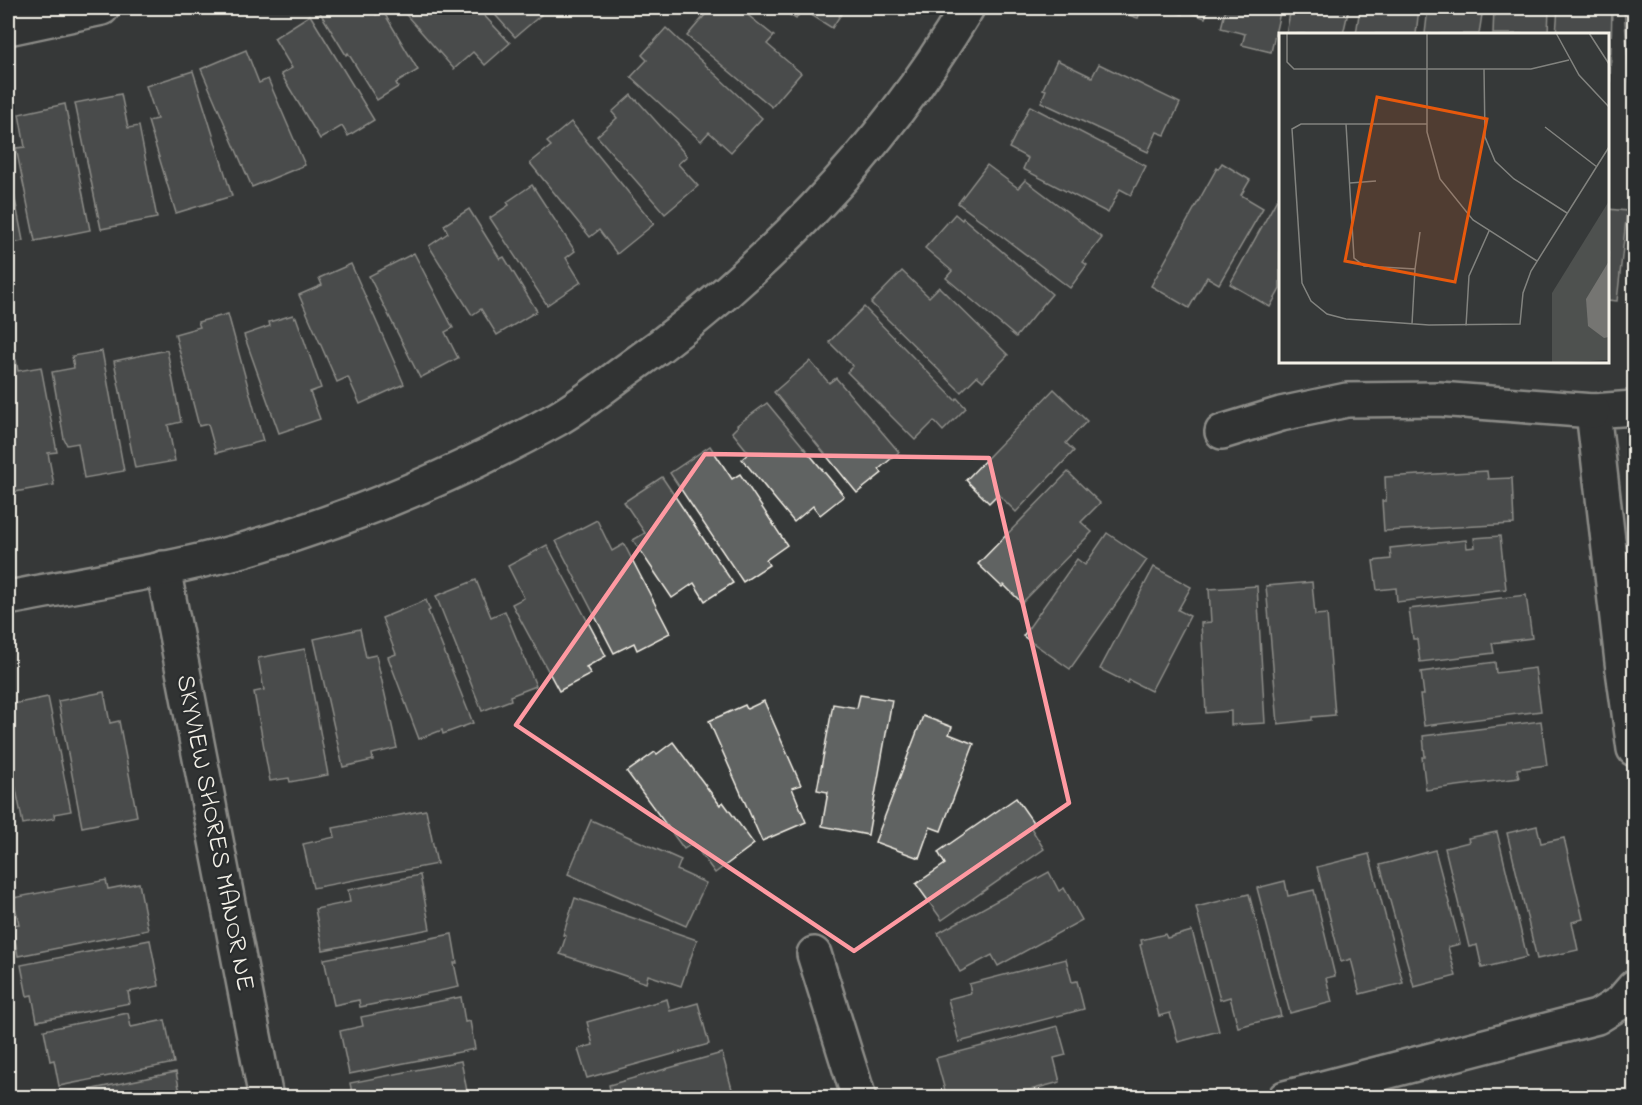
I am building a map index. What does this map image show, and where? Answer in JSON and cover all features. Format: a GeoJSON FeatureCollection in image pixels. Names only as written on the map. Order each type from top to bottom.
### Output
{"type":"FeatureCollection","features":[{"type":"Feature","properties":{"kind":"street"},"geometry":{"type":"LineString","coordinates":[[8,28],[102,8]]}},
{"type":"Feature","properties":{"kind":"street"},"geometry":{"type":"LineString","coordinates":[[8,598],[243,550],[341,519],[446,476],[568,411],[670,340],[782,243],[875,141],[967,8]]}},
{"type":"Feature","properties":{"kind":"street"},"geometry":{"type":"LineString","coordinates":[[1222,432],[1281,414],[1347,400],[1439,399],[1593,411],[1635,408]]}},
{"type":"Feature","properties":{"kind":"street"},"geometry":{"type":"LineString","coordinates":[[1593,411],[1623,670],[1635,749]]}},
{"type":"Feature","properties":{"kind":"street","name":"SKYVIEW SHORES MANOR NE"},"geometry":{"type":"LineString","coordinates":[[163,568],[266,1098]]}},
{"type":"Feature","properties":{"kind":"street"},"geometry":{"type":"LineString","coordinates":[[814,954],[859,1098]]}},
{"type":"Feature","properties":{"kind":"street"},"geometry":{"type":"LineString","coordinates":[[1286,1098],[1597,1017],[1621,1002],[1635,987]]}},
{"type":"Feature","properties":{"kind":"highlighted area"},"geometry":{"type":"Polygon","coordinates":[[[705,454],[989,458],[1069,803],[854,951],[516,725],[705,454]]]}},
{"type":"Feature","properties":{"kind":"building"},"geometry":{"type":"Polygon","coordinates":[[[324,8],[372,8],[376,15],[383,11],[418,70],[396,83],[398,87],[377,100],[319,11],[324,8]]]}},
{"type":"Feature","properties":{"kind":"building"},"geometry":{"type":"Polygon","coordinates":[[[400,8],[477,8],[510,43],[485,65],[473,52],[454,69],[400,8]]]}},
{"type":"Feature","properties":{"kind":"building"},"geometry":{"type":"Polygon","coordinates":[[[489,8],[534,8],[541,15],[515,37],[489,8]]]}},
{"type":"Feature","properties":{"kind":"building"},"geometry":{"type":"Polygon","coordinates":[[[711,8],[739,8],[774,36],[767,44],[801,73],[772,107],[687,36],[711,8]]]}},
{"type":"Feature","properties":{"kind":"building"},"geometry":{"type":"Polygon","coordinates":[[[779,8],[845,8],[832,28],[802,9],[796,19],[779,8]]]}},
{"type":"Feature","properties":{"kind":"building"},"geometry":{"type":"Polygon","coordinates":[[[1107,8],[1142,8],[1138,18],[1107,8]]]}},
{"type":"Feature","properties":{"kind":"building"},"geometry":{"type":"Polygon","coordinates":[[[1163,8],[1209,8],[1205,18],[1183,10],[1182,14],[1163,8]]]}},
{"type":"Feature","properties":{"kind":"building"},"geometry":{"type":"Polygon","coordinates":[[[1226,8],[1281,8],[1271,52],[1242,45],[1245,34],[1221,28],[1226,8]]]}},
{"type":"Feature","properties":{"kind":"building"},"geometry":{"type":"Polygon","coordinates":[[[1291,8],[1349,8],[1343,33],[1286,33],[1291,8]]]}},
{"type":"Feature","properties":{"kind":"building"},"geometry":{"type":"Polygon","coordinates":[[[1360,8],[1419,8],[1416,33],[1356,33],[1360,8]]]}},
{"type":"Feature","properties":{"kind":"building"},"geometry":{"type":"Polygon","coordinates":[[[1428,8],[1483,8],[1479,33],[1425,33],[1428,8]]]}},
{"type":"Feature","properties":{"kind":"building"},"geometry":{"type":"Polygon","coordinates":[[[1494,8],[1549,8],[1548,33],[1493,33],[1494,8]]]}},
{"type":"Feature","properties":{"kind":"building"},"geometry":{"type":"Polygon","coordinates":[[[1558,8],[1612,8],[1610,87],[1609,33],[1556,33],[1558,8]]]}},
{"type":"Feature","properties":{"kind":"building"},"geometry":{"type":"Polygon","coordinates":[[[1624,8],[1634,8],[1634,100],[1631,100],[1624,8]]]}},
{"type":"Feature","properties":{"kind":"building"},"geometry":{"type":"Polygon","coordinates":[[[310,15],[374,120],[348,136],[342,126],[320,139],[281,74],[292,68],[274,38],[310,15]]]}},
{"type":"Feature","properties":{"kind":"building"},"geometry":{"type":"Polygon","coordinates":[[[666,28],[762,118],[731,152],[709,132],[701,141],[631,77],[647,60],[642,55],[666,28]]]}},
{"type":"Feature","properties":{"kind":"building"},"geometry":{"type":"Polygon","coordinates":[[[246,50],[259,83],[268,79],[305,165],[252,187],[201,69],[246,50]]]}},
{"type":"Feature","properties":{"kind":"building"},"geometry":{"type":"Polygon","coordinates":[[[1057,60],[1092,77],[1099,64],[1180,103],[1165,135],[1157,132],[1148,152],[1041,102],[1046,90],[1043,89],[1057,60]]]}},
{"type":"Feature","properties":{"kind":"building"},"geometry":{"type":"Polygon","coordinates":[[[193,71],[232,196],[176,213],[148,121],[157,119],[146,86],[193,71]]]}},
{"type":"Feature","properties":{"kind":"building"},"geometry":{"type":"Polygon","coordinates":[[[121,94],[128,128],[139,126],[157,218],[101,229],[75,103],[121,94]]]}},
{"type":"Feature","properties":{"kind":"building"},"geometry":{"type":"Polygon","coordinates":[[[631,95],[687,156],[678,164],[698,186],[665,214],[597,136],[617,118],[612,112],[631,95]]]}},
{"type":"Feature","properties":{"kind":"building"},"geometry":{"type":"Polygon","coordinates":[[[65,104],[90,230],[35,241],[16,148],[25,147],[19,114],[65,104]]]}},
{"type":"Feature","properties":{"kind":"building"},"geometry":{"type":"Polygon","coordinates":[[[1030,106],[1146,166],[1131,195],[1120,189],[1108,213],[1023,169],[1028,158],[1009,148],[1030,106]]]}},
{"type":"Feature","properties":{"kind":"building"},"geometry":{"type":"Polygon","coordinates":[[[571,122],[654,224],[617,254],[599,230],[590,237],[530,163],[551,146],[547,142],[571,122]]]}},
{"type":"Feature","properties":{"kind":"building"},"geometry":{"type":"Polygon","coordinates":[[[8,163],[23,241],[8,244],[8,163]]]}},
{"type":"Feature","properties":{"kind":"building"},"geometry":{"type":"Polygon","coordinates":[[[1222,163],[1250,180],[1241,195],[1263,208],[1219,284],[1207,277],[1189,308],[1151,286],[1217,168],[1222,163]]]}},
{"type":"Feature","properties":{"kind":"building"},"geometry":{"type":"Polygon","coordinates":[[[987,165],[1018,188],[1025,180],[1102,238],[1083,262],[1087,265],[1070,288],[958,203],[987,165]]]}},
{"type":"Feature","properties":{"kind":"building"},"geometry":{"type":"Polygon","coordinates":[[[532,185],[575,251],[566,258],[581,282],[547,305],[490,218],[509,205],[507,202],[532,185]]]}},
{"type":"Feature","properties":{"kind":"building"},"geometry":{"type":"Polygon","coordinates":[[[1279,196],[1279,291],[1270,307],[1230,284],[1279,196]]]}},
{"type":"Feature","properties":{"kind":"building"},"geometry":{"type":"Polygon","coordinates":[[[469,209],[500,259],[504,257],[537,311],[497,335],[481,309],[472,315],[429,246],[448,233],[444,225],[469,209]]]}},
{"type":"Feature","properties":{"kind":"building"},"geometry":{"type":"Polygon","coordinates":[[[1609,209],[1627,211],[1617,301],[1609,300],[1609,209]]]}},
{"type":"Feature","properties":{"kind":"building"},"geometry":{"type":"Polygon","coordinates":[[[955,214],[962,220],[963,218],[1052,294],[1016,337],[946,278],[952,271],[925,248],[955,214]]]}},
{"type":"Feature","properties":{"kind":"building"},"geometry":{"type":"Polygon","coordinates":[[[414,253],[453,328],[445,332],[458,358],[420,378],[369,276],[414,253]]]}},
{"type":"Feature","properties":{"kind":"building"},"geometry":{"type":"Polygon","coordinates":[[[351,264],[404,384],[360,404],[348,377],[337,382],[299,295],[322,285],[319,278],[351,264]]]}},
{"type":"Feature","properties":{"kind":"building"},"geometry":{"type":"Polygon","coordinates":[[[902,271],[929,297],[939,287],[1008,355],[983,381],[977,376],[961,392],[871,303],[902,271]]]}},
{"type":"Feature","properties":{"kind":"building"},"geometry":{"type":"Polygon","coordinates":[[[864,307],[955,400],[957,398],[966,408],[943,431],[934,421],[915,440],[847,372],[853,366],[829,342],[864,307]]]}},
{"type":"Feature","properties":{"kind":"building"},"geometry":{"type":"Polygon","coordinates":[[[228,314],[263,441],[216,453],[208,424],[199,426],[175,334],[200,327],[198,322],[228,314]]]}},
{"type":"Feature","properties":{"kind":"building"},"geometry":{"type":"Polygon","coordinates":[[[293,315],[294,318],[296,317],[321,388],[310,392],[320,419],[279,433],[244,335],[270,326],[269,322],[293,315]]]}},
{"type":"Feature","properties":{"kind":"building"},"geometry":{"type":"Polygon","coordinates":[[[167,350],[181,422],[168,425],[175,461],[135,468],[114,361],[167,350]]]}},
{"type":"Feature","properties":{"kind":"building"},"geometry":{"type":"Polygon","coordinates":[[[102,351],[124,471],[84,478],[78,443],[67,445],[64,439],[52,372],[74,368],[72,356],[102,351]]]}},
{"type":"Feature","properties":{"kind":"building"},"geometry":{"type":"Polygon","coordinates":[[[16,360],[18,371],[41,367],[57,452],[48,453],[54,485],[9,493],[8,361],[16,360]]]}},
{"type":"Feature","properties":{"kind":"building"},"geometry":{"type":"Polygon","coordinates":[[[810,361],[829,383],[836,378],[899,452],[879,469],[882,473],[857,493],[774,392],[810,361]]]}},
{"type":"Feature","properties":{"kind":"building"},"geometry":{"type":"Polygon","coordinates":[[[1054,389],[1087,421],[1066,443],[1074,451],[1016,512],[998,494],[989,503],[966,480],[1054,389]]]}},
{"type":"Feature","properties":{"kind":"building"},"geometry":{"type":"Polygon","coordinates":[[[767,403],[844,496],[820,515],[813,506],[794,522],[742,459],[749,453],[732,432],[737,425],[767,403]]]}},
{"type":"Feature","properties":{"kind":"building"},"geometry":{"type":"Polygon","coordinates":[[[710,446],[732,479],[740,474],[787,545],[766,560],[769,565],[743,582],[670,473],[710,446]]]}},
{"type":"Feature","properties":{"kind":"building"},"geometry":{"type":"Polygon","coordinates":[[[1487,471],[1488,479],[1512,478],[1514,524],[1384,531],[1382,501],[1386,501],[1385,477],[1487,471]]]}},
{"type":"Feature","properties":{"kind":"building"},"geometry":{"type":"Polygon","coordinates":[[[1068,472],[1100,503],[1081,522],[1092,532],[1022,603],[978,564],[1068,472]]]}},
{"type":"Feature","properties":{"kind":"building"},"geometry":{"type":"Polygon","coordinates":[[[662,477],[733,583],[705,601],[694,583],[672,598],[633,540],[645,533],[624,502],[662,477]]]}},
{"type":"Feature","properties":{"kind":"building"},"geometry":{"type":"Polygon","coordinates":[[[597,520],[612,551],[624,544],[670,633],[637,650],[634,643],[614,653],[556,541],[597,520]]]}},
{"type":"Feature","properties":{"kind":"building"},"geometry":{"type":"Polygon","coordinates":[[[1107,533],[1147,560],[1070,669],[1023,636],[1077,559],[1085,565],[1107,533]]]}},
{"type":"Feature","properties":{"kind":"building"},"geometry":{"type":"Polygon","coordinates":[[[1500,536],[1506,589],[1397,602],[1396,588],[1377,590],[1373,561],[1391,559],[1390,548],[1466,540],[1467,548],[1475,547],[1474,538],[1500,536]]]}},
{"type":"Feature","properties":{"kind":"building"},"geometry":{"type":"Polygon","coordinates":[[[547,545],[606,656],[586,667],[591,674],[559,691],[512,604],[524,598],[508,566],[547,545]]]}},
{"type":"Feature","properties":{"kind":"building"},"geometry":{"type":"Polygon","coordinates":[[[1154,567],[1191,587],[1178,610],[1190,616],[1151,691],[1100,669],[1154,567]]]}},
{"type":"Feature","properties":{"kind":"building"},"geometry":{"type":"Polygon","coordinates":[[[476,580],[491,617],[505,611],[536,686],[510,696],[511,700],[482,711],[436,596],[476,580]]]}},
{"type":"Feature","properties":{"kind":"building"},"geometry":{"type":"Polygon","coordinates":[[[1312,582],[1315,615],[1327,614],[1335,715],[1278,724],[1266,586],[1312,582]]]}},
{"type":"Feature","properties":{"kind":"building"},"geometry":{"type":"Polygon","coordinates":[[[1257,586],[1265,723],[1231,725],[1231,711],[1206,713],[1201,623],[1211,622],[1209,589],[1257,586]]]}},
{"type":"Feature","properties":{"kind":"building"},"geometry":{"type":"Polygon","coordinates":[[[1526,595],[1532,638],[1492,643],[1494,653],[1420,662],[1417,639],[1413,639],[1409,609],[1526,595]]]}},
{"type":"Feature","properties":{"kind":"building"},"geometry":{"type":"Polygon","coordinates":[[[426,600],[430,610],[428,611],[473,723],[443,734],[442,730],[419,739],[388,657],[396,654],[382,618],[426,600]]]}},
{"type":"Feature","properties":{"kind":"building"},"geometry":{"type":"Polygon","coordinates":[[[360,629],[366,657],[376,655],[397,748],[372,754],[373,760],[343,767],[314,639],[360,629]]]}},
{"type":"Feature","properties":{"kind":"building"},"geometry":{"type":"Polygon","coordinates":[[[305,649],[328,775],[290,782],[289,778],[270,781],[254,692],[264,690],[258,658],[305,649]]]}},
{"type":"Feature","properties":{"kind":"building"},"geometry":{"type":"Polygon","coordinates":[[[1495,662],[1496,673],[1535,668],[1541,711],[1424,726],[1420,695],[1424,695],[1421,672],[1495,662]]]}},
{"type":"Feature","properties":{"kind":"building"},"geometry":{"type":"Polygon","coordinates":[[[104,692],[110,723],[119,721],[137,816],[82,827],[58,701],[104,692]]]}},
{"type":"Feature","properties":{"kind":"building"},"geometry":{"type":"Polygon","coordinates":[[[860,695],[892,700],[868,835],[822,826],[828,792],[817,790],[833,704],[857,708],[860,695]]]}},
{"type":"Feature","properties":{"kind":"building"},"geometry":{"type":"Polygon","coordinates":[[[48,697],[71,811],[54,814],[55,818],[23,824],[8,750],[8,740],[14,739],[8,705],[48,697]]]}},
{"type":"Feature","properties":{"kind":"building"},"geometry":{"type":"Polygon","coordinates":[[[764,701],[801,785],[792,788],[806,822],[762,841],[709,721],[745,705],[747,709],[764,701]]]}},
{"type":"Feature","properties":{"kind":"building"},"geometry":{"type":"Polygon","coordinates":[[[923,716],[952,727],[949,734],[974,744],[941,831],[930,827],[919,858],[875,842],[923,716]]]}},
{"type":"Feature","properties":{"kind":"building"},"geometry":{"type":"Polygon","coordinates":[[[1541,721],[1547,765],[1517,769],[1519,778],[1426,790],[1422,757],[1425,757],[1423,736],[1541,721]]]}},
{"type":"Feature","properties":{"kind":"building"},"geometry":{"type":"Polygon","coordinates":[[[673,742],[720,805],[723,802],[754,844],[715,873],[693,843],[684,849],[627,772],[673,742]]]}},
{"type":"Feature","properties":{"kind":"building"},"geometry":{"type":"Polygon","coordinates":[[[1016,798],[1035,825],[1031,828],[1044,849],[942,920],[916,884],[945,864],[938,852],[1016,798]]]}},
{"type":"Feature","properties":{"kind":"building"},"geometry":{"type":"Polygon","coordinates":[[[426,810],[437,864],[313,888],[303,844],[335,837],[333,828],[426,810]]]}},
{"type":"Feature","properties":{"kind":"building"},"geometry":{"type":"Polygon","coordinates":[[[591,820],[681,860],[677,870],[706,883],[686,926],[568,874],[591,820]]]}},
{"type":"Feature","properties":{"kind":"building"},"geometry":{"type":"Polygon","coordinates":[[[1537,826],[1541,843],[1564,838],[1583,919],[1572,922],[1578,950],[1537,959],[1507,833],[1537,826]]]}},
{"type":"Feature","properties":{"kind":"building"},"geometry":{"type":"Polygon","coordinates":[[[1497,832],[1527,957],[1482,968],[1477,945],[1469,947],[1445,848],[1469,842],[1468,838],[1497,832]]]}},
{"type":"Feature","properties":{"kind":"building"},"geometry":{"type":"Polygon","coordinates":[[[1435,850],[1460,944],[1448,947],[1456,976],[1414,987],[1380,865],[1435,850]]]}},
{"type":"Feature","properties":{"kind":"building"},"geometry":{"type":"Polygon","coordinates":[[[1369,854],[1403,983],[1360,994],[1351,959],[1341,962],[1317,867],[1369,854]]]}},
{"type":"Feature","properties":{"kind":"building"},"geometry":{"type":"Polygon","coordinates":[[[1049,872],[1059,891],[1064,888],[1082,920],[998,966],[992,955],[960,972],[938,933],[1049,872]]]}},
{"type":"Feature","properties":{"kind":"building"},"geometry":{"type":"Polygon","coordinates":[[[420,875],[430,929],[323,950],[315,909],[350,902],[348,890],[420,875]]]}},
{"type":"Feature","properties":{"kind":"building"},"geometry":{"type":"Polygon","coordinates":[[[106,880],[108,889],[139,883],[148,930],[18,956],[12,925],[19,924],[13,898],[106,880]]]}},
{"type":"Feature","properties":{"kind":"building"},"geometry":{"type":"Polygon","coordinates":[[[1285,881],[1288,896],[1314,890],[1335,976],[1326,978],[1332,1002],[1290,1013],[1257,888],[1285,881]]]}},
{"type":"Feature","properties":{"kind":"building"},"geometry":{"type":"Polygon","coordinates":[[[1249,894],[1281,1016],[1238,1027],[1230,997],[1220,1000],[1196,907],[1249,894]]]}},
{"type":"Feature","properties":{"kind":"building"},"geometry":{"type":"Polygon","coordinates":[[[575,898],[697,940],[681,986],[648,975],[646,983],[560,954],[566,936],[563,935],[575,898]]]}},
{"type":"Feature","properties":{"kind":"building"},"geometry":{"type":"Polygon","coordinates":[[[1192,931],[1219,1031],[1178,1042],[1170,1013],[1159,1016],[1140,945],[1141,940],[1165,934],[1167,938],[1192,931]]]}},
{"type":"Feature","properties":{"kind":"building"},"geometry":{"type":"Polygon","coordinates":[[[452,934],[457,963],[454,963],[459,987],[360,1007],[359,1000],[334,1005],[324,959],[452,934]]]}},
{"type":"Feature","properties":{"kind":"building"},"geometry":{"type":"Polygon","coordinates":[[[150,940],[159,986],[128,992],[130,1003],[37,1021],[32,995],[27,996],[21,965],[150,940]]]}},
{"type":"Feature","properties":{"kind":"building"},"geometry":{"type":"Polygon","coordinates":[[[1066,959],[1072,982],[1077,981],[1084,1009],[959,1042],[948,999],[971,993],[969,984],[1066,959]]]}},
{"type":"Feature","properties":{"kind":"building"},"geometry":{"type":"Polygon","coordinates":[[[461,997],[465,1022],[470,1021],[475,1049],[349,1074],[340,1031],[363,1026],[361,1017],[461,997]]]}},
{"type":"Feature","properties":{"kind":"building"},"geometry":{"type":"Polygon","coordinates":[[[667,999],[670,1011],[698,1003],[709,1044],[587,1078],[578,1049],[593,1045],[587,1022],[667,999]]]}},
{"type":"Feature","properties":{"kind":"building"},"geometry":{"type":"Polygon","coordinates":[[[128,1013],[131,1027],[165,1020],[174,1063],[59,1086],[54,1060],[50,1061],[44,1030],[128,1013]]]}},
{"type":"Feature","properties":{"kind":"building"},"geometry":{"type":"Polygon","coordinates":[[[1058,1026],[1066,1055],[1054,1058],[1060,1082],[1000,1098],[979,1098],[978,1093],[960,1098],[947,1098],[936,1058],[1058,1026]]]}},
{"type":"Feature","properties":{"kind":"building"},"geometry":{"type":"Polygon","coordinates":[[[722,1053],[732,1089],[703,1098],[612,1098],[609,1085],[722,1053]]]}},
{"type":"Feature","properties":{"kind":"building"},"geometry":{"type":"Polygon","coordinates":[[[461,1061],[467,1091],[463,1092],[465,1098],[353,1098],[350,1083],[461,1061]]]}},
{"type":"Feature","properties":{"kind":"building"},"geometry":{"type":"Polygon","coordinates":[[[176,1072],[181,1098],[49,1098],[176,1072]]]}}]}
